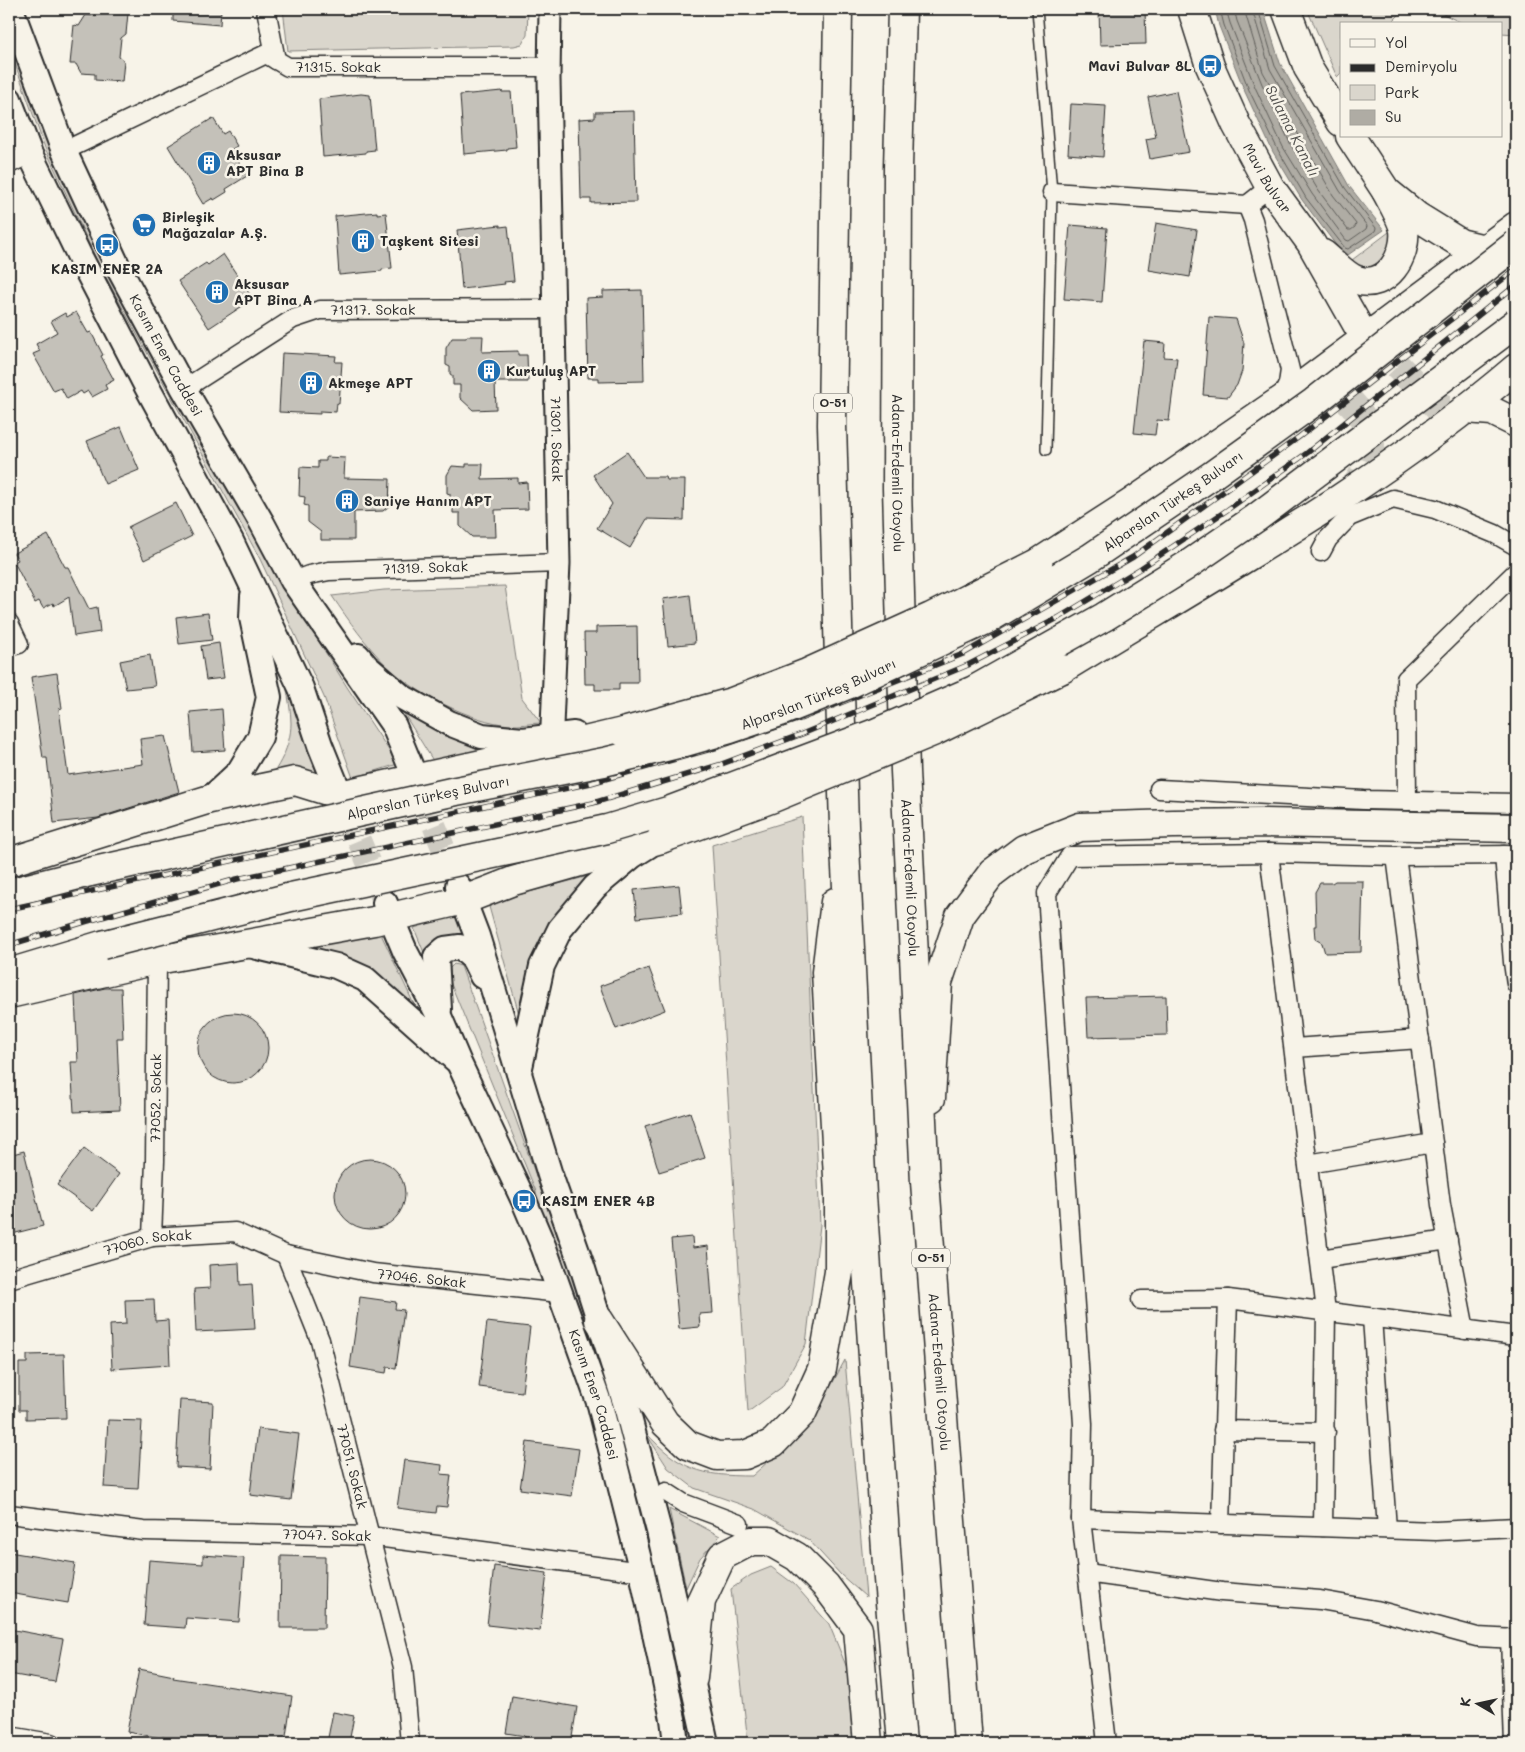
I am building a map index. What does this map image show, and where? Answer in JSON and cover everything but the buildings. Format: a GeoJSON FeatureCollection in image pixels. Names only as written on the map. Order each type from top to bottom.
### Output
{"type":"FeatureCollection","features":[{"type":"Feature","properties":{"kind":"main road","name":"Kasım Ener Caddesi"},"geometry":{"type":"LineString","coordinates":[[11,9],[64,151],[117,265],[293,582]]}},
{"type":"Feature","properties":{"kind":"main road","name":"O-51"},"geometry":{"type":"LineString","coordinates":[[838,9],[832,425],[844,826],[862,1195],[902,1743]]}},
{"type":"Feature","properties":{"kind":"main road","name":"Adana-Erdemli Otoyolu"},"geometry":{"type":"LineString","coordinates":[[902,9],[898,168],[897,488],[905,771],[925,1182],[968,1743]]}},
{"type":"Feature","properties":{"kind":"main road","name":"Mavi Bulvar"},"geometry":{"type":"LineString","coordinates":[[1192,9],[1210,66],[1228,107],[1270,187],[1311,243],[1358,326],[1368,336]]}},
{"type":"Feature","properties":{"kind":"main road"},"geometry":{"type":"LineString","coordinates":[[1286,9],[1308,68],[1340,120]]}},
{"type":"Feature","properties":{"kind":"main road"},"geometry":{"type":"LineString","coordinates":[[9,99],[30,154],[143,379],[231,541],[301,688],[320,745],[342,801]]}},
{"type":"Feature","properties":{"kind":"main road"},"geometry":{"type":"LineString","coordinates":[[1311,243],[1356,280],[1373,281],[1385,276],[1396,266],[1402,250],[1404,228],[1386,191],[1351,138]]}},
{"type":"Feature","properties":{"kind":"main road"},"geometry":{"type":"LineString","coordinates":[[1386,191],[1418,217],[1460,243],[1485,249]]}},
{"type":"Feature","properties":{"kind":"main road","name":"Alparslan Türkeş Bulvarı"},"geometry":{"type":"LineString","coordinates":[[9,862],[210,799],[295,781],[342,801],[418,785],[552,742],[623,732],[732,702],[807,673],[931,617],[1038,563],[1131,503],[1281,399],[1516,226]]}},
{"type":"Feature","properties":{"kind":"main road","name":"Alparslan Türkeş Bulvarı"},"geometry":{"type":"LineString","coordinates":[[9,892],[90,872],[446,793],[604,762],[678,744],[780,712],[848,685],[988,619],[1090,558],[1211,476],[1314,402],[1516,244]]}},
{"type":"Feature","properties":{"kind":"main road"},"geometry":{"type":"LineString","coordinates":[[9,973],[102,945],[291,897],[607,828],[668,811],[866,737],[974,690],[1104,617],[1194,561],[1256,518],[1516,323]]}},
{"type":"Feature","properties":{"kind":"main road"},"geometry":{"type":"LineString","coordinates":[[9,994],[157,960],[245,944],[513,882],[661,839],[773,798],[935,731],[1062,669],[1352,492],[1466,409],[1516,368]]}},
{"type":"Feature","properties":{"kind":"main road"},"geometry":{"type":"LineString","coordinates":[[1466,409],[1492,411],[1516,423]]}},
{"type":"Feature","properties":{"kind":"main road"},"geometry":{"type":"LineString","coordinates":[[293,582],[367,667],[402,697],[448,722],[482,736],[552,742]]}},
{"type":"Feature","properties":{"kind":"main road"},"geometry":{"type":"LineString","coordinates":[[293,582],[394,726],[418,785]]}},
{"type":"Feature","properties":{"kind":"main road"},"geometry":{"type":"LineString","coordinates":[[210,799],[238,772],[260,737],[269,697],[252,618],[254,589]]}},
{"type":"Feature","properties":{"kind":"main road"},"geometry":{"type":"LineString","coordinates":[[925,1182],[938,982],[960,916],[992,873],[1024,849],[1080,827],[1266,823],[1516,828]]}},
{"type":"Feature","properties":{"kind":"main road"},"geometry":{"type":"LineString","coordinates":[[599,1320],[664,1423],[688,1445],[717,1456],[745,1455],[773,1442],[802,1413],[822,1369],[840,1272],[839,1194],[826,972],[844,826]]}},
{"type":"Feature","properties":{"kind":"main road"},"geometry":{"type":"LineString","coordinates":[[519,1074],[542,966],[560,930],[595,887],[632,856],[661,839]]}},
{"type":"Feature","properties":{"kind":"main road"},"geometry":{"type":"LineString","coordinates":[[461,893],[478,937],[501,1014]]}},
{"type":"Feature","properties":{"kind":"main road","name":"Kasım Ener Caddesi"},"geometry":{"type":"LineString","coordinates":[[388,910],[405,951],[439,1016],[459,1063],[521,1194],[560,1293],[600,1405],[642,1572],[673,1719],[676,1743]]}},
{"type":"Feature","properties":{"kind":"main road"},"geometry":{"type":"LineString","coordinates":[[245,944],[336,966],[365,979],[459,1063]]}},
{"type":"Feature","properties":{"kind":"main road"},"geometry":{"type":"LineString","coordinates":[[439,1016],[436,957],[445,949],[460,947],[473,958],[501,1014]]}},
{"type":"Feature","properties":{"kind":"main road","name":"Kasım Ener Caddesi"},"geometry":{"type":"LineString","coordinates":[[501,1014],[550,1176],[625,1402],[659,1531],[706,1743]]}},
{"type":"Feature","properties":{"kind":"main road"},"geometry":{"type":"LineString","coordinates":[[692,1678],[701,1601],[722,1556],[751,1541],[768,1541],[797,1557],[826,1586],[858,1629],[868,1743]]}},
{"type":"Feature","properties":{"kind":"street"},"geometry":{"type":"LineString","coordinates":[[266,9],[276,60]]}},
{"type":"Feature","properties":{"kind":"street","name":"71301. Sokak"},"geometry":{"type":"LineString","coordinates":[[550,9],[559,563],[552,742]]}},
{"type":"Feature","properties":{"kind":"street","name":"71315. Sokak"},"geometry":{"type":"LineString","coordinates":[[64,151],[266,54],[288,67],[550,67]]}},
{"type":"Feature","properties":{"kind":"street"},"geometry":{"type":"LineString","coordinates":[[9,164],[30,154]]}},
{"type":"Feature","properties":{"kind":"street"},"geometry":{"type":"LineString","coordinates":[[1052,192],[1247,204],[1270,187]]}},
{"type":"Feature","properties":{"kind":"street"},"geometry":{"type":"LineString","coordinates":[[1247,204],[1253,220],[1290,370],[1288,384],[1281,399]]}},
{"type":"Feature","properties":{"kind":"street","name":"71317. Sokak"},"geometry":{"type":"LineString","coordinates":[[184,388],[293,319],[320,310],[555,309]]}},
{"type":"Feature","properties":{"kind":"street"},"geometry":{"type":"LineString","coordinates":[[1321,552],[1328,539],[1349,516],[1392,499],[1435,509],[1495,534],[1516,546]]}},
{"type":"Feature","properties":{"kind":"street","name":"71319. Sokak"},"geometry":{"type":"LineString","coordinates":[[293,582],[310,575],[329,571],[559,563]]}},
{"type":"Feature","properties":{"kind":"street"},"geometry":{"type":"LineString","coordinates":[[1407,801],[1406,678],[1516,572]]}},
{"type":"Feature","properties":{"kind":"street"},"geometry":{"type":"LineString","coordinates":[[9,623],[14,645]]}},
{"type":"Feature","properties":{"kind":"street"},"geometry":{"type":"LineString","coordinates":[[1159,789],[1364,800],[1516,803]]}},
{"type":"Feature","properties":{"kind":"street"},"geometry":{"type":"LineString","coordinates":[[1270,852],[1326,1311],[1326,1432],[1323,1527]]}},
{"type":"Feature","properties":{"kind":"street"},"geometry":{"type":"LineString","coordinates":[[1106,1743],[1081,1519],[1083,1424],[1047,893],[1070,856],[1270,852],[1396,856],[1510,855],[1513,962],[1516,984]]}},
{"type":"Feature","properties":{"kind":"street"},"geometry":{"type":"LineString","coordinates":[[1396,856],[1433,1143],[1448,1240],[1466,1330]]}},
{"type":"Feature","properties":{"kind":"street","name":"77052. Sokak"},"geometry":{"type":"LineString","coordinates":[[152,1237],[155,1198],[157,960]]}},
{"type":"Feature","properties":{"kind":"street"},"geometry":{"type":"LineString","coordinates":[[1294,1048],[1420,1039]]}},
{"type":"Feature","properties":{"kind":"street"},"geometry":{"type":"LineString","coordinates":[[1308,1164],[1433,1143]]}},
{"type":"Feature","properties":{"kind":"street","name":"77060. Sokak"},"geometry":{"type":"LineString","coordinates":[[9,1278],[152,1237],[236,1232],[286,1255]]}},
{"type":"Feature","properties":{"kind":"street"},"geometry":{"type":"LineString","coordinates":[[1320,1259],[1448,1240]]}},
{"type":"Feature","properties":{"kind":"street","name":"77046. Sokak"},"geometry":{"type":"LineString","coordinates":[[286,1255],[374,1273],[560,1293]]}},
{"type":"Feature","properties":{"kind":"street","name":"77051. Sokak"},"geometry":{"type":"LineString","coordinates":[[286,1255],[320,1340],[403,1667],[410,1743]]}},
{"type":"Feature","properties":{"kind":"street"},"geometry":{"type":"LineString","coordinates":[[1220,1524],[1228,1299]]}},
{"type":"Feature","properties":{"kind":"street"},"geometry":{"type":"LineString","coordinates":[[1141,1300],[1228,1299],[1516,1336]]}},
{"type":"Feature","properties":{"kind":"street"},"geometry":{"type":"LineString","coordinates":[[1372,1318],[1387,1529]]}},
{"type":"Feature","properties":{"kind":"street"},"geometry":{"type":"LineString","coordinates":[[1223,1430],[1326,1432]]}},
{"type":"Feature","properties":{"kind":"street"},"geometry":{"type":"LineString","coordinates":[[666,1492],[683,1502],[739,1524]]}},
{"type":"Feature","properties":{"kind":"street","name":"77047. Sokak"},"geometry":{"type":"LineString","coordinates":[[9,1514],[144,1531],[369,1536],[642,1572]]}},
{"type":"Feature","properties":{"kind":"street"},"geometry":{"type":"LineString","coordinates":[[1081,1519],[1436,1531],[1516,1527]]}},
{"type":"Feature","properties":{"kind":"street"},"geometry":{"type":"LineString","coordinates":[[1087,1573],[1222,1592],[1320,1600],[1376,1610],[1477,1637],[1513,1639],[1514,1743]]}},
{"type":"Feature","properties":{"kind":"street"},"geometry":{"type":"LineString","coordinates":[[9,1736],[26,1741],[51,1743]]}},
{"type":"Feature","properties":{"kind":"lane"},"geometry":{"type":"LineString","coordinates":[[1037,9],[1052,192],[1046,450]]}},
{"type":"Feature","properties":{"kind":"green space"},"geometry":{"type":"Polygon","coordinates":[[[283,9],[528,9],[527,35],[522,44],[514,46],[288,51],[283,9]]]}},
{"type":"Feature","properties":{"kind":"green space"},"geometry":{"type":"Polygon","coordinates":[[[1307,9],[1405,9],[1392,22],[1340,22],[1340,74],[1337,77],[1307,9]]]}},
{"type":"Feature","properties":{"kind":"green space"},"geometry":{"type":"Polygon","coordinates":[[[1426,9],[1516,9],[1516,34],[1502,33],[1502,22],[1460,22],[1435,10],[1426,9]]]}},
{"type":"Feature","properties":{"kind":"green space"},"geometry":{"type":"Polygon","coordinates":[[[9,28],[287,590],[347,687],[398,764],[353,778],[324,697],[260,559],[98,263],[45,148],[9,47],[9,28]]]}},
{"type":"Feature","properties":{"kind":"green space"},"geometry":{"type":"Polygon","coordinates":[[[1393,229],[1394,236],[1381,266],[1359,270],[1348,263],[1393,229]]]}},
{"type":"Feature","properties":{"kind":"green space"},"geometry":{"type":"Polygon","coordinates":[[[505,586],[522,698],[541,723],[514,725],[495,723],[462,712],[428,696],[398,676],[379,658],[358,633],[332,596],[384,590],[505,586]]]}},
{"type":"Feature","properties":{"kind":"green space"},"geometry":{"type":"Polygon","coordinates":[[[286,684],[322,780],[264,786],[279,764],[289,740],[291,718],[286,684]]]}},
{"type":"Feature","properties":{"kind":"green space"},"geometry":{"type":"Polygon","coordinates":[[[396,701],[521,747],[438,765],[432,759],[396,701]]]}},
{"type":"Feature","properties":{"kind":"green space"},"geometry":{"type":"Polygon","coordinates":[[[802,817],[820,1225],[806,1344],[782,1387],[748,1412],[712,845],[802,817]]]}},
{"type":"Feature","properties":{"kind":"green space"},"geometry":{"type":"Polygon","coordinates":[[[596,874],[561,908],[533,959],[522,1025],[488,903],[596,874]]]}},
{"type":"Feature","properties":{"kind":"green space"},"geometry":{"type":"Polygon","coordinates":[[[463,913],[471,947],[427,960],[414,928],[463,913]]]}},
{"type":"Feature","properties":{"kind":"green space"},"geometry":{"type":"Polygon","coordinates":[[[380,932],[419,1015],[290,946],[380,932]]]}},
{"type":"Feature","properties":{"kind":"green space"},"geometry":{"type":"Polygon","coordinates":[[[454,964],[461,966],[594,1338],[633,1469],[694,1743],[689,1743],[644,1528],[629,1470],[535,1189],[446,972],[454,964]]]}},
{"type":"Feature","properties":{"kind":"green space"},"geometry":{"type":"Polygon","coordinates":[[[845,1360],[866,1597],[841,1575],[809,1540],[754,1509],[694,1488],[668,1468],[645,1432],[670,1455],[692,1468],[718,1474],[752,1476],[780,1451],[819,1408],[845,1360]]]}},
{"type":"Feature","properties":{"kind":"green space"},"geometry":{"type":"Polygon","coordinates":[[[669,1509],[720,1536],[700,1558],[686,1588],[669,1509]]]}},
{"type":"Feature","properties":{"kind":"green space"},"geometry":{"type":"Polygon","coordinates":[[[771,1567],[794,1584],[829,1624],[847,1668],[853,1743],[748,1743],[731,1589],[751,1575],[771,1567]]]}},
{"type":"Feature","properties":{"kind":"water","name":"Sulama Kanalı"},"geometry":{"type":"Polygon","coordinates":[[[1215,9],[1263,9],[1280,63],[1349,186],[1384,230],[1345,257],[1302,200],[1273,152],[1245,92],[1219,26],[1215,9]]]}},
{"type":"Feature","properties":{"kind":"tunnel"},"geometry":{"type":"LineString","coordinates":[[1485,249],[1497,252],[1516,271]]}},
{"type":"Feature","properties":{"kind":"tunnel"},"geometry":{"type":"LineString","coordinates":[[1368,336],[1438,408],[1465,409]]}},
{"type":"Feature","properties":{"kind":"tunnel"},"geometry":{"type":"LineString","coordinates":[[1308,389],[1324,388],[1333,390],[1341,395],[1356,409],[1367,427],[1371,445],[1370,458],[1352,492]]}},
{"type":"Feature","properties":{"kind":"tunnel"},"geometry":{"type":"LineString","coordinates":[[421,792],[456,880]]}},
{"type":"Feature","properties":{"kind":"tunnel"},"geometry":{"type":"LineString","coordinates":[[345,807],[382,895]]}},
{"type":"Feature","properties":{"kind":"railway"},"geometry":{"type":"LineString","coordinates":[[9,909],[591,783],[718,747],[800,719],[963,654],[1133,557],[1299,437],[1516,269]]}},
{"type":"Feature","properties":{"kind":"railway"},"geometry":{"type":"LineString","coordinates":[[9,945],[237,879],[593,803],[719,765],[802,734],[968,665],[1058,618],[1141,568],[1227,510],[1307,453],[1516,285]]}},
{"type":"Feature","properties":{"kind":"place","name":"Mavi Bulvar 8L"},"geometry":{"type":"Point","coordinates":[1210,66]}},
{"type":"Feature","properties":{"kind":"place","name":"Aksusar APT Bina B"},"geometry":{"type":"Point","coordinates":[209,163]}},
{"type":"Feature","properties":{"kind":"place","name":"Birleşik Mağazalar A.Ş."},"geometry":{"type":"Point","coordinates":[144,225]}},
{"type":"Feature","properties":{"kind":"place","name":"Taşkent Sitesi"},"geometry":{"type":"Point","coordinates":[363,241]}},
{"type":"Feature","properties":{"kind":"place","name":"KASIM ENER 2A"},"geometry":{"type":"Point","coordinates":[107,245]}},
{"type":"Feature","properties":{"kind":"place","name":"Aksusar APT Bina A"},"geometry":{"type":"Point","coordinates":[217,292]}},
{"type":"Feature","properties":{"kind":"place","name":"Kurtuluş APT"},"geometry":{"type":"Point","coordinates":[489,371]}},
{"type":"Feature","properties":{"kind":"place","name":"Akmeşe APT"},"geometry":{"type":"Point","coordinates":[311,383]}},
{"type":"Feature","properties":{"kind":"place","name":"Saniye Hanım APT"},"geometry":{"type":"Point","coordinates":[347,501]}},
{"type":"Feature","properties":{"kind":"place","name":"KASIM ENER 4B"},"geometry":{"type":"Point","coordinates":[524,1201]}}]}
